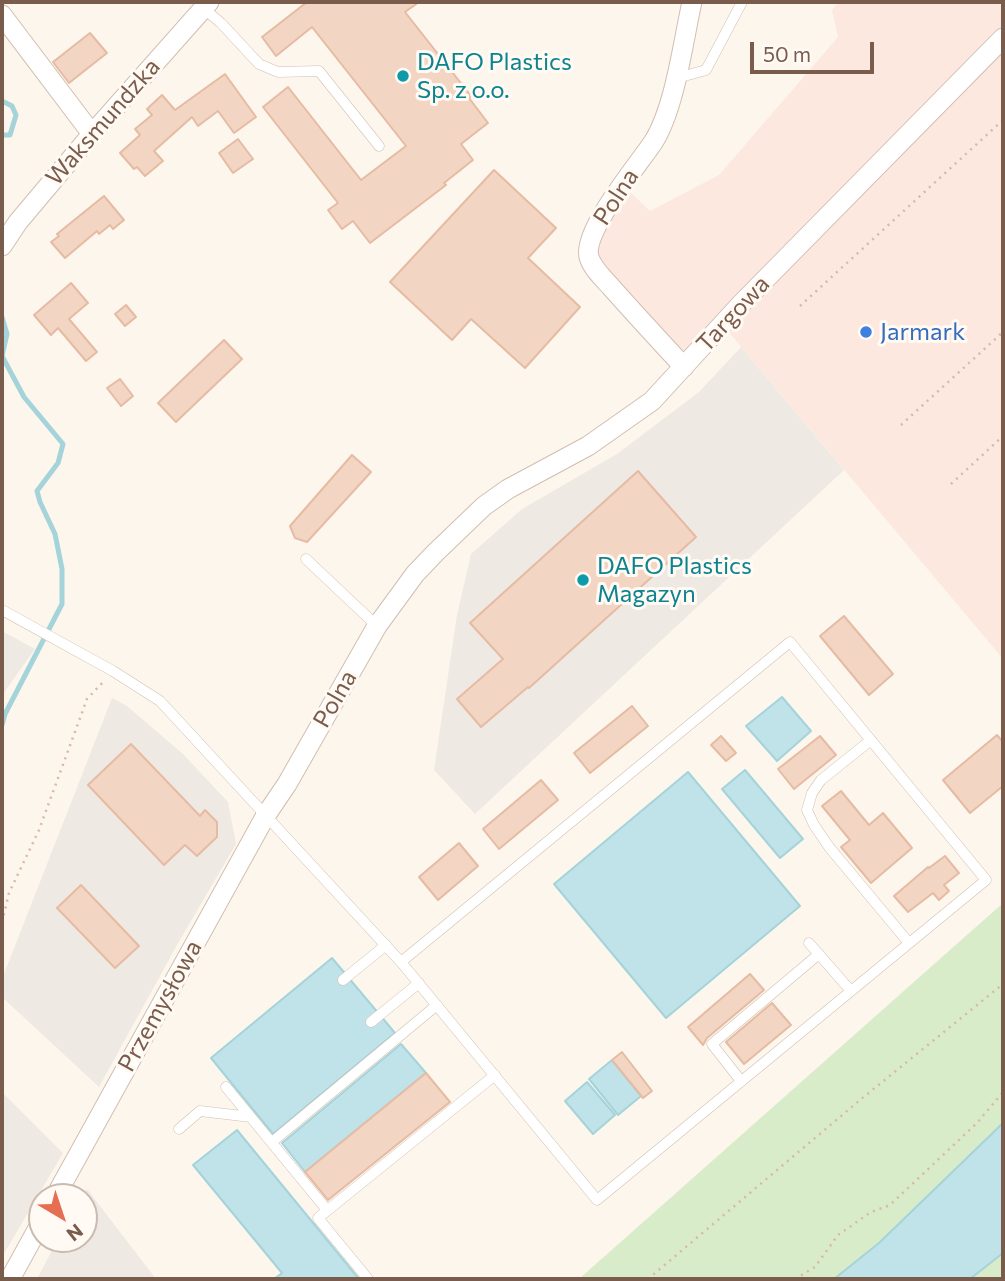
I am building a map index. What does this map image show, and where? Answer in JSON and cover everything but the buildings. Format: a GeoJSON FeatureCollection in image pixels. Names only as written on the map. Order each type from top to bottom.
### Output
{"type":"FeatureCollection","features":[{"type":"Feature","properties":{"kind":"street","name":"Polna"},"geometry":{"type":"LineString","coordinates":[[684,366],[631,310],[589,257],[590,238],[597,225],[662,125],[676,79],[692,2]]}},
{"type":"Feature","properties":{"kind":"street","name":"Waksmundzka"},"geometry":{"type":"LineString","coordinates":[[2,246],[18,222],[92,134],[206,5]]}},
{"type":"Feature","properties":{"kind":"street"},"geometry":{"type":"LineString","coordinates":[[2,15],[92,134]]}},
{"type":"Feature","properties":{"kind":"street","name":"Targowa"},"geometry":{"type":"LineString","coordinates":[[435,552],[484,506],[508,489],[588,446],[652,401],[815,228],[1003,38]]}},
{"type":"Feature","properties":{"kind":"street","name":"Polna"},"geometry":{"type":"LineString","coordinates":[[266,815],[377,626],[415,574],[435,552]]}},
{"type":"Feature","properties":{"kind":"street","name":"Przemysłowa"},"geometry":{"type":"LineString","coordinates":[[63,1183],[266,815]]}},
{"type":"Feature","properties":{"kind":"street"},"geometry":{"type":"LineString","coordinates":[[10,1279],[28,1246]]}},
{"type":"Feature","properties":{"kind":"lane"},"geometry":{"type":"LineString","coordinates":[[676,79],[706,70],[742,2]]}},
{"type":"Feature","properties":{"kind":"lane"},"geometry":{"type":"LineString","coordinates":[[206,5],[258,64],[278,72],[318,71],[379,146]]}},
{"type":"Feature","properties":{"kind":"lane"},"geometry":{"type":"LineString","coordinates":[[306,559],[377,626]]}},
{"type":"Feature","properties":{"kind":"lane"},"geometry":{"type":"LineString","coordinates":[[2,610],[113,671],[160,701],[401,962],[597,1200],[986,880],[790,642],[401,962]]}},
{"type":"Feature","properties":{"kind":"lane"},"geometry":{"type":"LineString","coordinates":[[871,740],[821,780],[811,793],[807,810],[829,847],[909,943]]}},
{"type":"Feature","properties":{"kind":"lane"},"geometry":{"type":"LineString","coordinates":[[808,943],[851,991]]}},
{"type":"Feature","properties":{"kind":"lane"},"geometry":{"type":"LineString","coordinates":[[343,980],[386,945]]}},
{"type":"Feature","properties":{"kind":"lane"},"geometry":{"type":"LineString","coordinates":[[741,1081],[712,1044],[818,954]]}},
{"type":"Feature","properties":{"kind":"lane"},"geometry":{"type":"LineString","coordinates":[[371,1022],[419,983]]}},
{"type":"Feature","properties":{"kind":"lane"},"geometry":{"type":"LineString","coordinates":[[272,1142],[437,1005]]}},
{"type":"Feature","properties":{"kind":"lane"},"geometry":{"type":"LineString","coordinates":[[368,1279],[317,1218],[495,1075]]}},
{"type":"Feature","properties":{"kind":"lane"},"geometry":{"type":"LineString","coordinates":[[226,1087],[327,1210]]}},
{"type":"Feature","properties":{"kind":"lane"},"geometry":{"type":"LineString","coordinates":[[179,1129],[200,1111],[251,1117]]}},
{"type":"Feature","properties":{"kind":"path"},"geometry":{"type":"LineString","coordinates":[[800,306],[1003,120]]}},
{"type":"Feature","properties":{"kind":"path"},"geometry":{"type":"LineString","coordinates":[[901,425],[1003,332]]}},
{"type":"Feature","properties":{"kind":"path"},"geometry":{"type":"LineString","coordinates":[[951,484],[1003,436]]}},
{"type":"Feature","properties":{"kind":"path"},"geometry":{"type":"LineString","coordinates":[[2,922],[9,893],[39,830],[87,699],[113,671]]}},
{"type":"Feature","properties":{"kind":"path"},"geometry":{"type":"LineString","coordinates":[[648,1279],[860,1100],[1003,984]]}},
{"type":"Feature","properties":{"kind":"path"},"geometry":{"type":"LineString","coordinates":[[795,1279],[816,1267],[838,1235],[871,1212],[890,1205],[977,1123],[1003,1092]]}},
{"type":"Feature","properties":{"kind":"shaded area","name":"Jarmark"},"geometry":{"type":"Polygon","coordinates":[[[839,2],[1003,2],[1003,659],[716,317],[684,354],[604,271],[592,251],[628,190],[650,211],[719,175],[838,37],[832,10],[839,2]]]}},
{"type":"Feature","properties":{"kind":"shaded area"},"geometry":{"type":"Polygon","coordinates":[[[741,347],[844,470],[475,814],[434,770],[457,615],[471,554],[522,509],[617,454],[699,392],[741,347]]]}},
{"type":"Feature","properties":{"kind":"shaded area"},"geometry":{"type":"Polygon","coordinates":[[[2,631],[35,649],[5,691],[2,701],[2,631]]]}},
{"type":"Feature","properties":{"kind":"shaded area"},"geometry":{"type":"Polygon","coordinates":[[[112,698],[127,706],[183,754],[228,802],[236,844],[99,1087],[2,997],[2,979],[112,698]]]}},
{"type":"Feature","properties":{"kind":"shaded area"},"geometry":{"type":"Polygon","coordinates":[[[2,1092],[63,1153],[45,1183],[28,1183],[28,1213],[2,1257],[2,1092]]]}},
{"type":"Feature","properties":{"kind":"shaded area"},"geometry":{"type":"Polygon","coordinates":[[[98,1203],[156,1279],[37,1279],[51,1253],[98,1253],[98,1203]]]}},
{"type":"Feature","properties":{"kind":"green space"},"geometry":{"type":"Polygon","coordinates":[[[1003,903],[1003,1123],[879,1243],[834,1279],[579,1279],[1003,903]]]}},
{"type":"Feature","properties":{"kind":"green space"},"geometry":{"type":"Polygon","coordinates":[[[1003,1253],[1003,1279],[970,1279],[1003,1253]]]}},
{"type":"Feature","properties":{"kind":"water"},"geometry":{"type":"Polygon","coordinates":[[[782,697],[811,731],[777,761],[746,726],[782,697]]]}},
{"type":"Feature","properties":{"kind":"water"},"geometry":{"type":"Polygon","coordinates":[[[745,770],[803,839],[780,858],[722,789],[745,770]]]}},
{"type":"Feature","properties":{"kind":"water"},"geometry":{"type":"Polygon","coordinates":[[[688,772],[800,906],[666,1018],[554,884],[688,772]]]}},
{"type":"Feature","properties":{"kind":"water"},"geometry":{"type":"Polygon","coordinates":[[[332,958],[395,1033],[273,1134],[211,1058],[332,958]]]}},
{"type":"Feature","properties":{"kind":"water"},"geometry":{"type":"Polygon","coordinates":[[[401,1044],[426,1073],[305,1172],[282,1143],[401,1044]]]}},
{"type":"Feature","properties":{"kind":"water"},"geometry":{"type":"Polygon","coordinates":[[[612,1060],[641,1096],[618,1115],[589,1079],[612,1060]]]}},
{"type":"Feature","properties":{"kind":"water"},"geometry":{"type":"Polygon","coordinates":[[[587,1082],[615,1115],[593,1134],[565,1101],[587,1082]]]}},
{"type":"Feature","properties":{"kind":"water"},"geometry":{"type":"Polygon","coordinates":[[[1003,1123],[1003,1253],[970,1279],[834,1279],[879,1243],[1003,1123]]]}},
{"type":"Feature","properties":{"kind":"water"},"geometry":{"type":"Polygon","coordinates":[[[237,1130],[359,1279],[274,1279],[282,1273],[193,1165],[237,1130]]]}},
{"type":"Feature","properties":{"kind":"waterway"},"geometry":{"type":"LineString","coordinates":[[2,101],[12,106],[16,115],[10,135],[2,135]]}},
{"type":"Feature","properties":{"kind":"waterway"},"geometry":{"type":"LineString","coordinates":[[2,317],[7,334],[2,356],[24,397],[63,444],[58,463],[37,491],[55,534],[62,569],[62,604],[5,714],[2,725]]}},
{"type":"Feature","properties":{"kind":"place","name":"DAFO Plastics Sp. z o.o."},"geometry":{"type":"Point","coordinates":[403,76]}},
{"type":"Feature","properties":{"kind":"place","name":"Jarmark"},"geometry":{"type":"Point","coordinates":[866,332]}},
{"type":"Feature","properties":{"kind":"place","name":"DAFO Plastics Magazyn"},"geometry":{"type":"Point","coordinates":[583,580]}}]}
